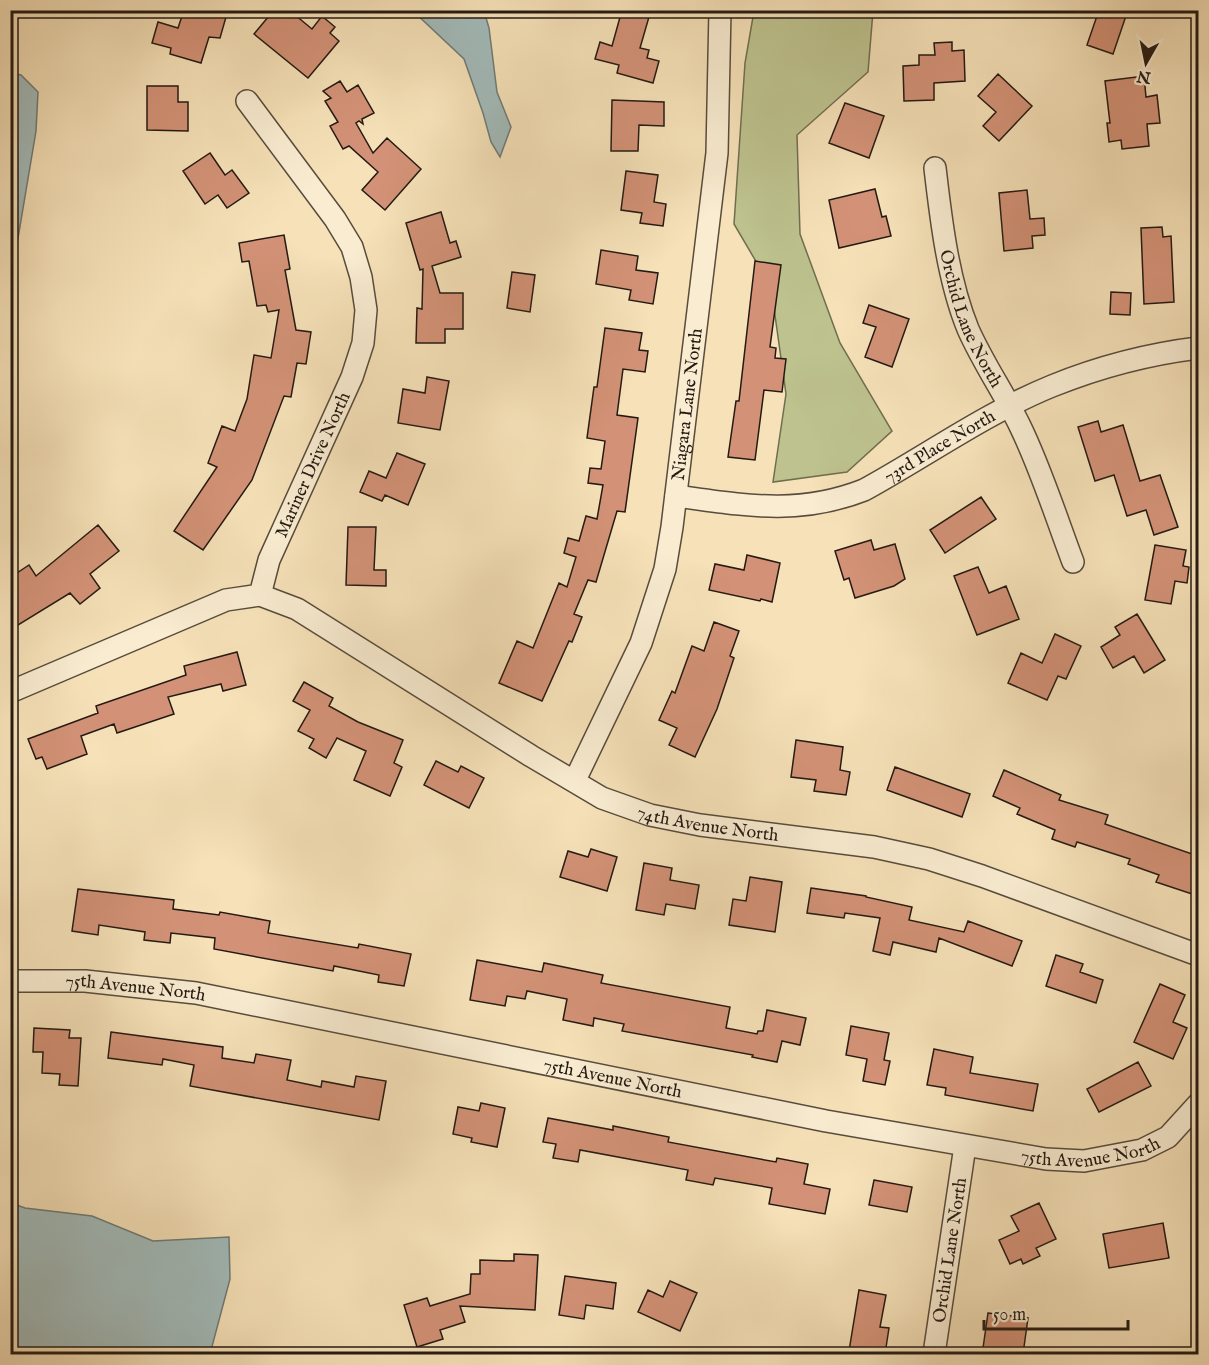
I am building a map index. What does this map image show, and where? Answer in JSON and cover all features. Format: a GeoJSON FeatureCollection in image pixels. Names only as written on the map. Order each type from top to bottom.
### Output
{"type":"FeatureCollection","features":[{"type":"Feature","properties":{"kind":"street","name":"Niagara Lane North"},"geometry":{"type":"LineString","coordinates":[[575,780],[641,643],[665,569],[676,496],[717,153],[720,10]]}},
{"type":"Feature","properties":{"kind":"street","name":"Mariner Drive North"},"geometry":{"type":"LineString","coordinates":[[246,101],[335,219],[352,247],[361,276],[366,310],[363,343],[352,377],[269,560],[260,595]]}},
{"type":"Feature","properties":{"kind":"street","name":"Orchid Lane North"},"geometry":{"type":"LineString","coordinates":[[935,168],[940,214],[951,272],[968,327],[992,377],[1021,428],[1073,562]]}},
{"type":"Feature","properties":{"kind":"street","name":"73rd Place North"},"geometry":{"type":"LineString","coordinates":[[676,496],[763,507],[802,506],[842,499],[884,479],[1010,407],[1052,386],[1113,366],[1198,348]]}},
{"type":"Feature","properties":{"kind":"street"},"geometry":{"type":"LineString","coordinates":[[10,692],[226,600],[260,595]]}},
{"type":"Feature","properties":{"kind":"street","name":"74th Avenue North"},"geometry":{"type":"LineString","coordinates":[[260,595],[297,609],[602,798],[650,815],[700,825],[874,847],[928,860],[982,876],[1198,955]]}},
{"type":"Feature","properties":{"kind":"street","name":"75th Avenue North"},"geometry":{"type":"LineString","coordinates":[[10,981],[85,981],[196,993],[792,1115],[1046,1159],[1084,1161],[1142,1150],[1168,1137],[1198,1104]]}},
{"type":"Feature","properties":{"kind":"street","name":"Orchid Lane North"},"geometry":{"type":"LineString","coordinates":[[934,1354],[965,1146]]}},
{"type":"Feature","properties":{"kind":"green space"},"geometry":{"type":"Polygon","coordinates":[[[754,11],[873,11],[868,72],[797,135],[800,234],[840,343],[892,431],[847,472],[773,482],[786,394],[771,287],[734,224],[745,63],[754,11]]]}},
{"type":"Feature","properties":{"kind":"water"},"geometry":{"type":"Polygon","coordinates":[[[413,11],[484,11],[489,28],[497,92],[511,127],[500,157],[491,142],[464,59],[413,11]]]}},
{"type":"Feature","properties":{"kind":"water"},"geometry":{"type":"Polygon","coordinates":[[[11,73],[21,75],[38,92],[36,131],[11,280],[11,73]]]}},
{"type":"Feature","properties":{"kind":"water"},"geometry":{"type":"Polygon","coordinates":[[[11,1203],[25,1208],[92,1216],[153,1241],[229,1237],[230,1279],[210,1354],[11,1354],[11,1203]]]}},
{"type":"Feature","properties":{"kind":"building"},"geometry":{"type":"Polygon","coordinates":[[[184,10],[228,10],[220,38],[209,37],[201,63],[170,54],[171,48],[152,43],[158,22],[178,28],[184,10]]]}},
{"type":"Feature","properties":{"kind":"building"},"geometry":{"type":"Polygon","coordinates":[[[274,10],[289,10],[312,29],[322,16],[335,27],[330,33],[339,41],[308,78],[254,34],[274,10]]]}},
{"type":"Feature","properties":{"kind":"building"},"geometry":{"type":"Polygon","coordinates":[[[622,10],[651,10],[640,48],[649,50],[647,58],[659,61],[653,83],[617,73],[619,65],[595,59],[600,42],[612,46],[622,10]]]}},
{"type":"Feature","properties":{"kind":"building"},"geometry":{"type":"Polygon","coordinates":[[[1099,10],[1128,10],[1113,54],[1087,45],[1099,10]]]}},
{"type":"Feature","properties":{"kind":"building"},"geometry":{"type":"Polygon","coordinates":[[[952,42],[952,51],[964,50],[965,81],[934,83],[934,100],[904,101],[903,66],[919,65],[919,55],[935,55],[934,43],[952,42]]]}},
{"type":"Feature","properties":{"kind":"building"},"geometry":{"type":"Polygon","coordinates":[[[998,74],[1032,106],[999,141],[983,126],[996,112],[978,96],[998,74]]]}},
{"type":"Feature","properties":{"kind":"building"},"geometry":{"type":"Polygon","coordinates":[[[1144,76],[1146,97],[1157,95],[1160,123],[1147,124],[1149,146],[1122,149],[1121,140],[1109,142],[1107,123],[1110,123],[1105,81],[1144,76]]]}},
{"type":"Feature","properties":{"kind":"building"},"geometry":{"type":"Polygon","coordinates":[[[340,81],[347,92],[358,85],[374,113],[362,119],[363,124],[359,121],[356,123],[373,153],[387,138],[421,169],[385,210],[362,190],[378,172],[349,146],[343,149],[330,126],[338,122],[325,101],[331,98],[323,91],[340,81]]]}},
{"type":"Feature","properties":{"kind":"building"},"geometry":{"type":"Polygon","coordinates":[[[147,86],[178,86],[178,102],[188,102],[188,131],[147,130],[147,86]]]}},
{"type":"Feature","properties":{"kind":"building"},"geometry":{"type":"Polygon","coordinates":[[[612,100],[664,102],[664,126],[639,125],[638,151],[611,151],[612,100]]]}},
{"type":"Feature","properties":{"kind":"building"},"geometry":{"type":"Polygon","coordinates":[[[845,103],[884,116],[869,158],[829,143],[845,103]]]}},
{"type":"Feature","properties":{"kind":"building"},"geometry":{"type":"Polygon","coordinates":[[[210,153],[225,175],[232,170],[249,193],[227,208],[218,195],[205,204],[183,171],[210,153]]]}},
{"type":"Feature","properties":{"kind":"building"},"geometry":{"type":"Polygon","coordinates":[[[626,171],[658,175],[654,202],[666,204],[663,226],[640,223],[642,213],[621,210],[626,171]]]}},
{"type":"Feature","properties":{"kind":"building"},"geometry":{"type":"Polygon","coordinates":[[[875,189],[882,217],[886,216],[891,236],[839,248],[829,200],[875,189]]]}},
{"type":"Feature","properties":{"kind":"building"},"geometry":{"type":"Polygon","coordinates":[[[1027,190],[1030,219],[1044,218],[1045,235],[1032,236],[1033,248],[1004,251],[999,193],[1027,190]]]}},
{"type":"Feature","properties":{"kind":"building"},"geometry":{"type":"Polygon","coordinates":[[[441,212],[450,243],[456,241],[461,257],[432,266],[440,293],[463,293],[463,329],[445,329],[445,343],[416,343],[417,308],[422,309],[423,269],[420,270],[406,223],[441,212]]]}},
{"type":"Feature","properties":{"kind":"building"},"geometry":{"type":"Polygon","coordinates":[[[1162,227],[1163,237],[1171,236],[1174,302],[1144,304],[1141,228],[1162,227]]]}},
{"type":"Feature","properties":{"kind":"building"},"geometry":{"type":"Polygon","coordinates":[[[284,235],[290,269],[285,270],[296,330],[311,332],[306,364],[297,363],[291,397],[284,396],[252,480],[203,550],[174,531],[217,467],[208,463],[222,426],[235,431],[247,399],[254,355],[271,358],[279,310],[268,312],[266,305],[257,306],[249,261],[242,262],[239,243],[284,235]]]}},
{"type":"Feature","properties":{"kind":"building"},"geometry":{"type":"Polygon","coordinates":[[[601,250],[638,256],[636,270],[658,273],[653,304],[629,300],[631,290],[596,284],[601,250]]]}},
{"type":"Feature","properties":{"kind":"building"},"geometry":{"type":"Polygon","coordinates":[[[755,261],[781,265],[770,347],[776,348],[775,358],[786,359],[782,392],[764,390],[755,460],[728,457],[736,401],[739,401],[755,261]]]}},
{"type":"Feature","properties":{"kind":"building"},"geometry":{"type":"Polygon","coordinates":[[[512,272],[535,275],[530,312],[507,308],[512,272]]]}},
{"type":"Feature","properties":{"kind":"building"},"geometry":{"type":"Polygon","coordinates":[[[1111,292],[1131,293],[1130,315],[1110,314],[1111,292]]]}},
{"type":"Feature","properties":{"kind":"building"},"geometry":{"type":"Polygon","coordinates":[[[869,305],[909,319],[892,367],[865,357],[876,327],[863,323],[869,305]]]}},
{"type":"Feature","properties":{"kind":"building"},"geometry":{"type":"Polygon","coordinates":[[[605,328],[642,333],[639,350],[648,351],[645,372],[623,369],[617,415],[638,418],[625,512],[617,511],[596,582],[588,580],[574,614],[582,617],[542,701],[499,683],[517,641],[533,648],[559,583],[567,587],[576,557],[564,553],[568,538],[579,541],[586,516],[597,519],[603,485],[588,483],[590,468],[601,469],[605,441],[587,438],[605,328]]]}},
{"type":"Feature","properties":{"kind":"building"},"geometry":{"type":"Polygon","coordinates":[[[427,377],[449,381],[440,430],[398,423],[403,389],[425,393],[427,377]]]}},
{"type":"Feature","properties":{"kind":"building"},"geometry":{"type":"Polygon","coordinates":[[[1098,421],[1101,432],[1123,425],[1140,481],[1160,475],[1178,527],[1154,535],[1146,510],[1127,516],[1114,475],[1095,481],[1078,427],[1098,421]]]}},
{"type":"Feature","properties":{"kind":"building"},"geometry":{"type":"Polygon","coordinates":[[[397,453],[425,464],[408,505],[385,495],[382,501],[360,492],[369,471],[386,478],[397,453]]]}},
{"type":"Feature","properties":{"kind":"building"},"geometry":{"type":"Polygon","coordinates":[[[981,497],[996,519],[945,553],[930,530],[981,497]]]}},
{"type":"Feature","properties":{"kind":"building"},"geometry":{"type":"Polygon","coordinates":[[[98,525],[119,551],[90,574],[100,588],[80,604],[70,593],[10,630],[10,591],[17,587],[11,577],[29,565],[36,576],[98,525]]]}},
{"type":"Feature","properties":{"kind":"building"},"geometry":{"type":"Polygon","coordinates":[[[348,527],[376,527],[374,570],[386,570],[386,586],[346,585],[348,527]]]}},
{"type":"Feature","properties":{"kind":"building"},"geometry":{"type":"Polygon","coordinates":[[[871,540],[874,550],[895,544],[905,579],[894,586],[855,598],[849,578],[844,580],[835,551],[871,540]]]}},
{"type":"Feature","properties":{"kind":"building"},"geometry":{"type":"Polygon","coordinates":[[[1155,545],[1186,550],[1183,566],[1189,567],[1187,583],[1175,581],[1171,604],[1145,600],[1155,545]]]}},
{"type":"Feature","properties":{"kind":"building"},"geometry":{"type":"Polygon","coordinates":[[[747,555],[780,563],[772,602],[709,590],[715,564],[744,570],[747,555]]]}},
{"type":"Feature","properties":{"kind":"building"},"geometry":{"type":"Polygon","coordinates":[[[978,567],[989,593],[1006,586],[1019,619],[977,635],[954,576],[978,567]]]}},
{"type":"Feature","properties":{"kind":"building"},"geometry":{"type":"Polygon","coordinates":[[[1137,614],[1165,660],[1144,673],[1134,656],[1113,668],[1101,647],[1120,635],[1115,627],[1137,614]]]}},
{"type":"Feature","properties":{"kind":"building"},"geometry":{"type":"Polygon","coordinates":[[[714,622],[739,631],[730,656],[734,658],[717,709],[695,757],[669,745],[677,728],[659,720],[672,691],[675,693],[692,646],[704,651],[714,622]]]}},
{"type":"Feature","properties":{"kind":"building"},"geometry":{"type":"Polygon","coordinates":[[[1055,634],[1081,646],[1066,679],[1058,676],[1047,700],[1008,683],[1021,653],[1042,663],[1055,634]]]}},
{"type":"Feature","properties":{"kind":"building"},"geometry":{"type":"Polygon","coordinates":[[[237,652],[246,685],[223,691],[221,684],[168,697],[174,714],[117,733],[114,724],[81,736],[87,754],[47,769],[42,757],[36,759],[28,739],[98,713],[96,706],[186,675],[184,666],[237,652]]]}},
{"type":"Feature","properties":{"kind":"building"},"geometry":{"type":"Polygon","coordinates":[[[304,682],[333,698],[329,706],[358,722],[403,740],[394,763],[402,767],[390,796],[354,780],[366,751],[337,738],[326,758],[309,748],[314,739],[298,731],[310,710],[293,701],[304,682]]]}},
{"type":"Feature","properties":{"kind":"building"},"geometry":{"type":"Polygon","coordinates":[[[796,740],[843,747],[840,770],[850,772],[846,795],[814,791],[816,780],[791,777],[796,740]]]}},
{"type":"Feature","properties":{"kind":"building"},"geometry":{"type":"Polygon","coordinates":[[[436,761],[458,772],[461,766],[484,778],[469,808],[424,785],[436,761]]]}},
{"type":"Feature","properties":{"kind":"building"},"geometry":{"type":"Polygon","coordinates":[[[895,767],[970,794],[962,817],[887,790],[895,767]]]}},
{"type":"Feature","properties":{"kind":"building"},"geometry":{"type":"Polygon","coordinates":[[[1004,770],[1061,795],[1059,800],[1108,815],[1105,824],[1198,856],[1198,896],[1156,882],[1159,875],[1128,864],[1130,859],[1077,842],[1075,847],[1052,839],[1055,830],[1017,814],[1020,808],[993,796],[1004,770]]]}},
{"type":"Feature","properties":{"kind":"building"},"geometry":{"type":"Polygon","coordinates":[[[591,849],[617,857],[607,891],[560,877],[568,851],[588,857],[591,849]]]}},
{"type":"Feature","properties":{"kind":"building"},"geometry":{"type":"Polygon","coordinates":[[[644,863],[672,868],[670,880],[699,885],[695,909],[666,904],[664,915],[636,910],[644,863]]]}},
{"type":"Feature","properties":{"kind":"building"},"geometry":{"type":"Polygon","coordinates":[[[750,877],[782,882],[775,932],[729,925],[733,899],[746,901],[750,877]]]}},
{"type":"Feature","properties":{"kind":"building"},"geometry":{"type":"Polygon","coordinates":[[[811,888],[866,896],[912,907],[909,920],[964,932],[968,921],[1022,941],[1012,966],[939,938],[936,952],[893,942],[890,955],[873,951],[880,918],[845,913],[844,918],[807,913],[811,888]]]}},
{"type":"Feature","properties":{"kind":"building"},"geometry":{"type":"Polygon","coordinates":[[[78,889],[174,900],[173,909],[219,915],[220,912],[270,921],[268,933],[358,948],[359,944],[411,954],[404,986],[378,982],[379,975],[334,966],[333,971],[214,949],[215,938],[171,933],[170,943],[144,940],[145,932],[99,925],[98,935],[72,931],[78,889]]]}},
{"type":"Feature","properties":{"kind":"building"},"geometry":{"type":"Polygon","coordinates":[[[1056,955],[1083,964],[1080,972],[1103,980],[1096,1003],[1046,986],[1056,955]]]}},
{"type":"Feature","properties":{"kind":"building"},"geometry":{"type":"Polygon","coordinates":[[[477,960],[542,972],[544,963],[603,975],[601,983],[730,1007],[726,1028],[757,1034],[758,1031],[763,1031],[767,1010],[806,1018],[800,1045],[782,1041],[777,1062],[752,1057],[753,1055],[622,1031],[624,1024],[594,1018],[593,1026],[563,1020],[567,999],[527,991],[525,999],[507,996],[505,1006],[470,1000],[477,960]]]}},
{"type":"Feature","properties":{"kind":"building"},"geometry":{"type":"Polygon","coordinates":[[[1160,984],[1185,995],[1173,1022],[1187,1028],[1173,1059],[1134,1042],[1160,984]]]}},
{"type":"Feature","properties":{"kind":"building"},"geometry":{"type":"Polygon","coordinates":[[[851,1026],[889,1033],[884,1060],[890,1061],[885,1085],[863,1081],[867,1059],[846,1055],[851,1026]]]}},
{"type":"Feature","properties":{"kind":"building"},"geometry":{"type":"Polygon","coordinates":[[[34,1028],[70,1030],[69,1038],[81,1038],[78,1086],[59,1085],[60,1074],[42,1073],[43,1052],[33,1052],[34,1028]]]}},
{"type":"Feature","properties":{"kind":"building"},"geometry":{"type":"Polygon","coordinates":[[[111,1032],[223,1047],[222,1058],[254,1063],[256,1054],[291,1060],[287,1080],[321,1087],[322,1081],[354,1087],[356,1076],[386,1081],[379,1120],[190,1086],[194,1065],[163,1059],[162,1065],[108,1058],[111,1032]]]}},
{"type":"Feature","properties":{"kind":"building"},"geometry":{"type":"Polygon","coordinates":[[[934,1049],[973,1057],[970,1073],[1038,1084],[1033,1111],[945,1095],[946,1088],[927,1085],[934,1049]]]}},
{"type":"Feature","properties":{"kind":"building"},"geometry":{"type":"Polygon","coordinates":[[[1138,1062],[1151,1086],[1099,1112],[1087,1089],[1138,1062]]]}},
{"type":"Feature","properties":{"kind":"building"},"geometry":{"type":"Polygon","coordinates":[[[481,1103],[505,1108],[497,1147],[471,1142],[472,1138],[453,1134],[458,1107],[479,1111],[481,1103]]]}},
{"type":"Feature","properties":{"kind":"building"},"geometry":{"type":"Polygon","coordinates":[[[548,1118],[613,1130],[613,1126],[669,1137],[668,1142],[776,1162],[777,1158],[808,1164],[804,1184],[830,1189],[825,1214],[769,1204],[772,1188],[715,1178],[713,1185],[686,1180],[688,1170],[580,1150],[578,1162],[553,1158],[556,1144],[543,1142],[548,1118]]]}},
{"type":"Feature","properties":{"kind":"building"},"geometry":{"type":"Polygon","coordinates":[[[874,1180],[912,1187],[907,1212],[869,1205],[874,1180]]]}},
{"type":"Feature","properties":{"kind":"building"},"geometry":{"type":"Polygon","coordinates":[[[1039,1203],[1056,1239],[1036,1248],[1040,1256],[1023,1264],[1021,1259],[1010,1264],[999,1240],[1019,1231],[1011,1216],[1039,1203]]]}},
{"type":"Feature","properties":{"kind":"building"},"geometry":{"type":"Polygon","coordinates":[[[1163,1223],[1169,1258],[1109,1268],[1103,1234],[1163,1223]]]}},
{"type":"Feature","properties":{"kind":"building"},"geometry":{"type":"Polygon","coordinates":[[[514,1254],[538,1255],[535,1310],[460,1306],[465,1322],[440,1330],[443,1339],[417,1347],[404,1305],[427,1298],[430,1306],[470,1294],[471,1274],[480,1274],[480,1260],[514,1261],[514,1254]]]}},
{"type":"Feature","properties":{"kind":"building"},"geometry":{"type":"Polygon","coordinates":[[[565,1276],[616,1283],[613,1309],[586,1305],[584,1319],[559,1315],[565,1276]]]}},
{"type":"Feature","properties":{"kind":"building"},"geometry":{"type":"Polygon","coordinates":[[[670,1281],[697,1293],[680,1331],[638,1312],[648,1290],[663,1297],[670,1281]]]}},
{"type":"Feature","properties":{"kind":"building"},"geometry":{"type":"Polygon","coordinates":[[[859,1290],[886,1295],[880,1327],[889,1328],[885,1354],[849,1351],[859,1290]]]}},
{"type":"Feature","properties":{"kind":"building"},"geometry":{"type":"Polygon","coordinates":[[[988,1313],[1028,1318],[1023,1354],[996,1354],[997,1350],[983,1348],[988,1313]]]}}]}
